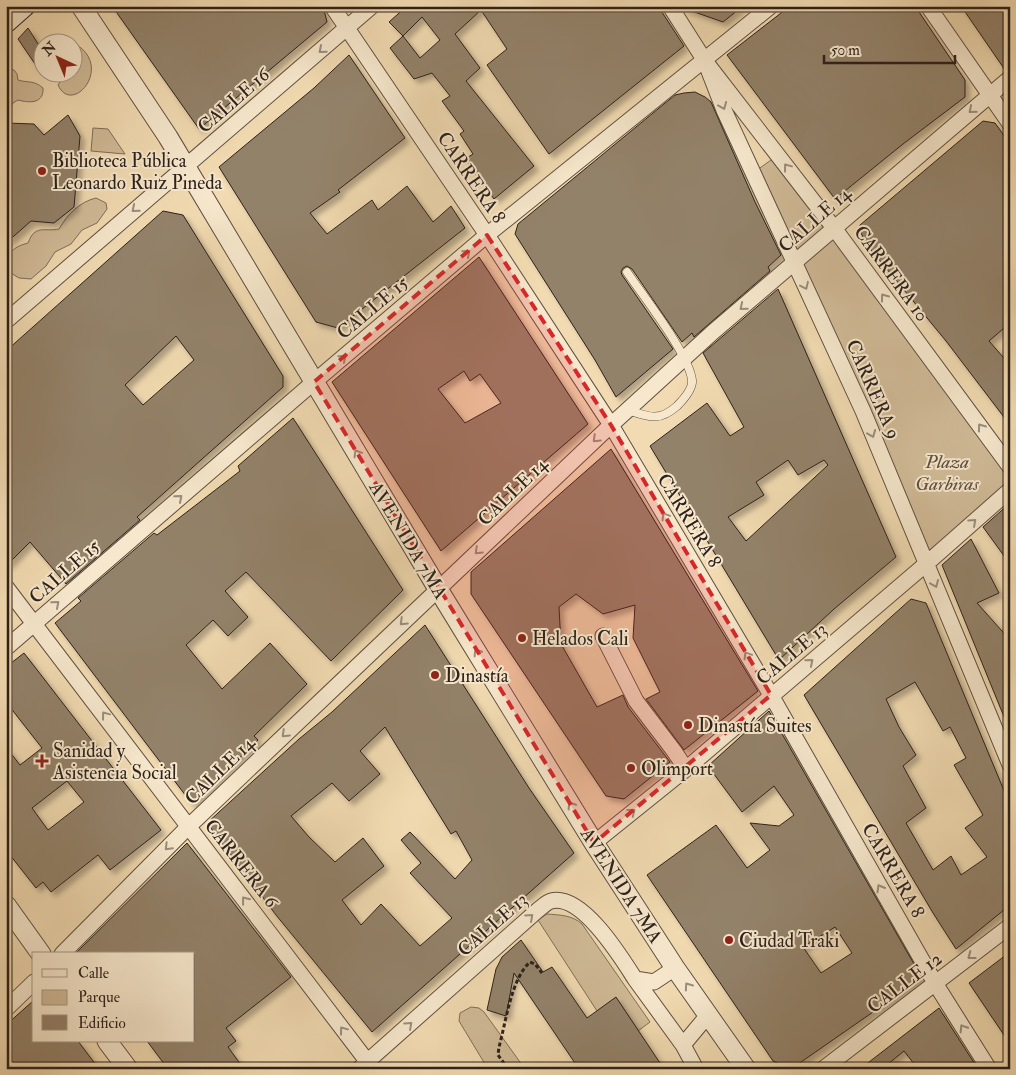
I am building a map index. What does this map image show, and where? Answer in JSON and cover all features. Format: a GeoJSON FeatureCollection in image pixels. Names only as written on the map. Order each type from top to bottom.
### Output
{"type":"FeatureCollection","features":[{"type":"Feature","properties":{"kind":"main road"},"geometry":{"type":"LineString","coordinates":[[6,22],[24,6]]}},
{"type":"Feature","properties":{"kind":"street","name":"AVENIDA 7MA"},"geometry":{"type":"LineString","coordinates":[[81,6],[187,167],[438,589],[594,843],[675,968],[746,1069]]}},
{"type":"Feature","properties":{"kind":"street","name":"CARRERA 8"},"geometry":{"type":"LineString","coordinates":[[332,6],[487,235],[611,425],[771,695],[935,983],[989,1069]]}},
{"type":"Feature","properties":{"kind":"street","name":"CALLE 16"},"geometry":{"type":"LineString","coordinates":[[6,321],[372,6]]}},
{"type":"Feature","properties":{"kind":"street","name":"CARRERA 10"},"geometry":{"type":"LineString","coordinates":[[670,6],[705,61],[834,228],[1010,467]]}},
{"type":"Feature","properties":{"kind":"street","name":"CALLE 15"},"geometry":{"type":"LineString","coordinates":[[6,648],[487,235],[771,6]]}},
{"type":"Feature","properties":{"kind":"street"},"geometry":{"type":"LineString","coordinates":[[928,6],[1010,124]]}},
{"type":"Feature","properties":{"kind":"street","name":"CARRERA 9"},"geometry":{"type":"LineString","coordinates":[[705,61],[724,110],[863,411],[1010,765]]}},
{"type":"Feature","properties":{"kind":"street","name":"CALLE 14"},"geometry":{"type":"LineString","coordinates":[[64,952],[188,826],[611,425],[684,358],[1010,78]]}},
{"type":"Feature","properties":{"kind":"street","name":"CALLE 13"},"geometry":{"type":"LineString","coordinates":[[594,843],[686,769],[1010,490]]}},
{"type":"Feature","properties":{"kind":"street","name":"CARRERA 6"},"geometry":{"type":"LineString","coordinates":[[6,587],[188,826],[366,1066]]}},
{"type":"Feature","properties":{"kind":"street"},"geometry":{"type":"LineString","coordinates":[[602,636],[636,701],[686,769]]}},
{"type":"Feature","properties":{"kind":"street","name":"CALLE 13"},"geometry":{"type":"LineString","coordinates":[[366,1066],[550,901],[566,902],[587,914],[618,953],[683,1045]]}},
{"type":"Feature","properties":{"kind":"street"},"geometry":{"type":"LineString","coordinates":[[6,905],[40,952]]}},
{"type":"Feature","properties":{"kind":"street","name":"CALLE 12"},"geometry":{"type":"LineString","coordinates":[[823,1069],[1010,926]]}},
{"type":"Feature","properties":{"kind":"street"},"geometry":{"type":"LineString","coordinates":[[635,979],[654,982],[675,968]]}},
{"type":"Feature","properties":{"kind":"street"},"geometry":{"type":"LineString","coordinates":[[6,1009],[32,984]]}},
{"type":"Feature","properties":{"kind":"street"},"geometry":{"type":"LineString","coordinates":[[696,1069],[683,1045],[708,1015]]}},
{"type":"Feature","properties":{"kind":"street"},"geometry":{"type":"LineString","coordinates":[[108,1042],[128,1069]]}},
{"type":"Feature","properties":{"kind":"lane"},"geometry":{"type":"LineString","coordinates":[[627,272],[684,358],[692,381],[690,388],[677,406],[660,417],[651,418],[628,410]]}},
{"type":"Feature","properties":{"kind":"path"},"geometry":{"type":"LineString","coordinates":[[508,1069],[498,1055],[517,978],[530,962],[535,964],[542,973]]}},
{"type":"Feature","properties":{"kind":"highlighted area"},"geometry":{"type":"Polygon","coordinates":[[[487,235],[611,425],[771,695],[594,843],[314,382],[487,235]]]}},
{"type":"Feature","properties":{"kind":"green space"},"geometry":{"type":"Polygon","coordinates":[[[82,50],[87,55],[91,65],[90,76],[86,85],[80,92],[72,95],[64,93],[58,85],[60,82],[82,82],[82,50]]]}},
{"type":"Feature","properties":{"kind":"green space"},"geometry":{"type":"Polygon","coordinates":[[[6,70],[14,70],[18,80],[40,85],[43,88],[43,93],[35,101],[18,100],[13,103],[6,116],[6,70]]]}},
{"type":"Feature","properties":{"kind":"green space"},"geometry":{"type":"Polygon","coordinates":[[[93,128],[108,129],[125,154],[91,151],[93,128]]]}},
{"type":"Feature","properties":{"kind":"green space","name":"Plaza Garbiras"},"geometry":{"type":"Polygon","coordinates":[[[778,155],[1010,467],[1010,490],[926,564],[753,173],[778,155]]]}},
{"type":"Feature","properties":{"kind":"green space"},"geometry":{"type":"Polygon","coordinates":[[[96,198],[106,203],[107,209],[97,223],[82,230],[71,244],[55,252],[46,266],[31,279],[19,278],[10,271],[7,260],[15,248],[28,243],[37,231],[59,229],[74,210],[96,198]]]}},
{"type":"Feature","properties":{"kind":"green space"},"geometry":{"type":"Polygon","coordinates":[[[547,914],[570,917],[582,924],[650,1022],[638,1031],[616,998],[597,1011],[538,920],[547,914]]]}},
{"type":"Feature","properties":{"kind":"green space"},"geometry":{"type":"Polygon","coordinates":[[[471,1007],[479,1008],[484,1012],[525,1069],[488,1069],[459,1021],[460,1013],[471,1007]]]}},
{"type":"Feature","properties":{"kind":"building"},"geometry":{"type":"Polygon","coordinates":[[[112,6],[323,6],[327,22],[199,129],[112,6]]]}},
{"type":"Feature","properties":{"kind":"building"},"geometry":{"type":"Polygon","coordinates":[[[407,6],[658,6],[684,46],[549,154],[487,65],[507,49],[481,10],[455,34],[480,68],[466,81],[534,166],[494,199],[465,159],[473,154],[460,134],[464,131],[442,101],[450,96],[432,73],[414,79],[390,48],[403,36],[389,22],[407,6]],[[422,17],[403,36],[420,58],[440,40],[422,17]]]}},
{"type":"Feature","properties":{"kind":"building"},"geometry":{"type":"Polygon","coordinates":[[[683,6],[743,6],[723,22],[683,8],[683,6]]]}},
{"type":"Feature","properties":{"kind":"building"},"geometry":{"type":"Polygon","coordinates":[[[790,6],[915,6],[965,80],[965,97],[835,199],[727,55],[790,6]]]}},
{"type":"Feature","properties":{"kind":"building"},"geometry":{"type":"Polygon","coordinates":[[[961,6],[1010,6],[1010,69],[1005,70],[961,6]]]}},
{"type":"Feature","properties":{"kind":"building"},"geometry":{"type":"Polygon","coordinates":[[[28,28],[32,34],[32,60],[18,39],[28,28]]]}},
{"type":"Feature","properties":{"kind":"building"},"geometry":{"type":"Polygon","coordinates":[[[349,55],[405,138],[338,190],[340,192],[310,213],[327,234],[372,200],[378,210],[407,186],[433,222],[451,206],[465,228],[338,328],[316,322],[219,167],[314,88],[349,55]]]}},
{"type":"Feature","properties":{"kind":"building"},"geometry":{"type":"Polygon","coordinates":[[[695,92],[711,102],[755,202],[781,255],[768,267],[770,271],[694,337],[692,333],[682,342],[632,269],[627,266],[623,268],[622,275],[673,349],[616,397],[595,360],[515,234],[518,224],[675,95],[695,92]]]}},
{"type":"Feature","properties":{"kind":"building","name":"Biblioteca Pública Leonardo Ruiz Pineda"},"geometry":{"type":"Polygon","coordinates":[[[68,115],[80,136],[74,207],[54,223],[31,221],[6,243],[6,123],[34,124],[44,135],[68,115]]]}},
{"type":"Feature","properties":{"kind":"building"},"geometry":{"type":"Polygon","coordinates":[[[983,121],[995,123],[1010,144],[1010,323],[989,341],[1010,365],[1010,425],[946,341],[867,245],[860,231],[860,225],[983,121]]]}},
{"type":"Feature","properties":{"kind":"building"},"geometry":{"type":"Polygon","coordinates":[[[163,211],[183,215],[283,376],[283,387],[137,517],[140,520],[66,584],[30,542],[6,566],[6,351],[163,211]],[[176,336],[125,385],[143,405],[194,360],[176,336]]]}},
{"type":"Feature","properties":{"kind":"building"},"geometry":{"type":"Polygon","coordinates":[[[479,257],[588,424],[441,551],[332,382],[479,257]],[[464,371],[438,389],[465,423],[501,403],[480,374],[470,381],[464,371]]]}},
{"type":"Feature","properties":{"kind":"building"},"geometry":{"type":"Polygon","coordinates":[[[778,289],[896,557],[834,609],[779,660],[650,446],[707,403],[730,436],[744,427],[703,353],[778,289]],[[788,460],[756,482],[764,495],[728,517],[746,541],[828,465],[824,460],[798,475],[788,460]]]}},
{"type":"Feature","properties":{"kind":"building"},"geometry":{"type":"Polygon","coordinates":[[[293,418],[403,590],[331,661],[246,572],[225,591],[248,617],[228,636],[213,620],[186,645],[222,689],[270,643],[307,684],[254,736],[258,740],[192,804],[55,623],[81,601],[78,598],[154,533],[157,535],[240,471],[238,466],[293,418]]]}},
{"type":"Feature","properties":{"kind":"building"},"geometry":{"type":"Polygon","coordinates":[[[611,449],[758,691],[684,750],[646,699],[660,692],[633,638],[635,605],[603,614],[576,594],[559,607],[561,644],[597,707],[623,695],[628,707],[670,762],[624,799],[606,796],[471,594],[471,572],[611,449]]]}},
{"type":"Feature","properties":{"kind":"building"},"geometry":{"type":"Polygon","coordinates":[[[1010,503],[1010,564],[983,527],[1010,503]]]}},
{"type":"Feature","properties":{"kind":"building"},"geometry":{"type":"Polygon","coordinates":[[[971,539],[999,593],[977,603],[1010,640],[1009,729],[942,565],[971,539]]]}},
{"type":"Feature","properties":{"kind":"building"},"geometry":{"type":"Polygon","coordinates":[[[911,599],[926,603],[1010,805],[1010,905],[956,949],[933,913],[804,695],[911,599]],[[915,682],[886,699],[899,727],[916,755],[903,766],[926,808],[906,823],[933,870],[951,856],[961,875],[987,857],[965,828],[983,815],[954,765],[966,758],[950,727],[943,731],[915,682]]]}},
{"type":"Feature","properties":{"kind":"building"},"geometry":{"type":"Polygon","coordinates":[[[425,625],[529,788],[574,853],[372,1032],[276,915],[207,823],[299,739],[332,712],[425,625]],[[385,727],[360,751],[380,774],[349,801],[332,783],[291,816],[309,837],[335,862],[363,838],[384,866],[342,900],[361,925],[381,904],[420,946],[452,918],[410,873],[421,863],[401,840],[410,832],[455,879],[472,860],[456,831],[451,834],[385,727]]]}},
{"type":"Feature","properties":{"kind":"building"},"geometry":{"type":"Polygon","coordinates":[[[24,653],[161,830],[110,870],[98,855],[51,892],[43,882],[36,888],[6,850],[6,747],[20,765],[42,748],[6,702],[6,667],[24,653]],[[67,781],[32,808],[48,830],[84,802],[67,781]]]}},
{"type":"Feature","properties":{"kind":"building"},"geometry":{"type":"Polygon","coordinates":[[[769,711],[922,978],[791,1069],[773,1061],[647,875],[716,825],[747,868],[770,850],[750,823],[779,826],[794,815],[774,786],[742,812],[708,766],[769,711]],[[835,927],[803,947],[821,973],[852,953],[835,927]]]}},
{"type":"Feature","properties":{"kind":"building"},"geometry":{"type":"Polygon","coordinates":[[[187,843],[291,977],[226,1028],[236,1041],[228,1047],[244,1069],[168,1069],[148,1042],[195,1042],[195,952],[77,952],[187,843]]]}},
{"type":"Feature","properties":{"kind":"building"},"geometry":{"type":"Polygon","coordinates":[[[521,940],[543,972],[552,967],[587,1018],[616,997],[664,1069],[579,1069],[514,973],[506,1016],[487,1010],[496,969],[502,957],[521,940]]]}},
{"type":"Feature","properties":{"kind":"building"},"geometry":{"type":"Polygon","coordinates":[[[1010,952],[1010,1044],[969,983],[1010,952]]]}},
{"type":"Feature","properties":{"kind":"building"},"geometry":{"type":"Polygon","coordinates":[[[32,1002],[32,1042],[79,1042],[99,1069],[13,1069],[6,1059],[6,1025],[32,1002]]]}},
{"type":"Feature","properties":{"kind":"building"},"geometry":{"type":"Polygon","coordinates":[[[939,1008],[978,1069],[918,1069],[904,1051],[882,1069],[860,1069],[939,1008]]]}},
{"type":"Feature","properties":{"kind":"place","name":"Biblioteca Pública Leonardo Ruiz Pineda"},"geometry":{"type":"Point","coordinates":[42,171]}},
{"type":"Feature","properties":{"kind":"place","name":"Helados Cali"},"geometry":{"type":"Point","coordinates":[522,638]}},
{"type":"Feature","properties":{"kind":"place","name":"Dinastía"},"geometry":{"type":"Point","coordinates":[435,675]}},
{"type":"Feature","properties":{"kind":"place","name":"Dinastía Suites"},"geometry":{"type":"Point","coordinates":[688,725]}},
{"type":"Feature","properties":{"kind":"place","name":"Sanidad y Asistencia Social"},"geometry":{"type":"Point","coordinates":[42,761]}},
{"type":"Feature","properties":{"kind":"place","name":"Olimport"},"geometry":{"type":"Point","coordinates":[631,768]}},
{"type":"Feature","properties":{"kind":"place","name":"Ciudad Traki"},"geometry":{"type":"Point","coordinates":[729,940]}}]}
